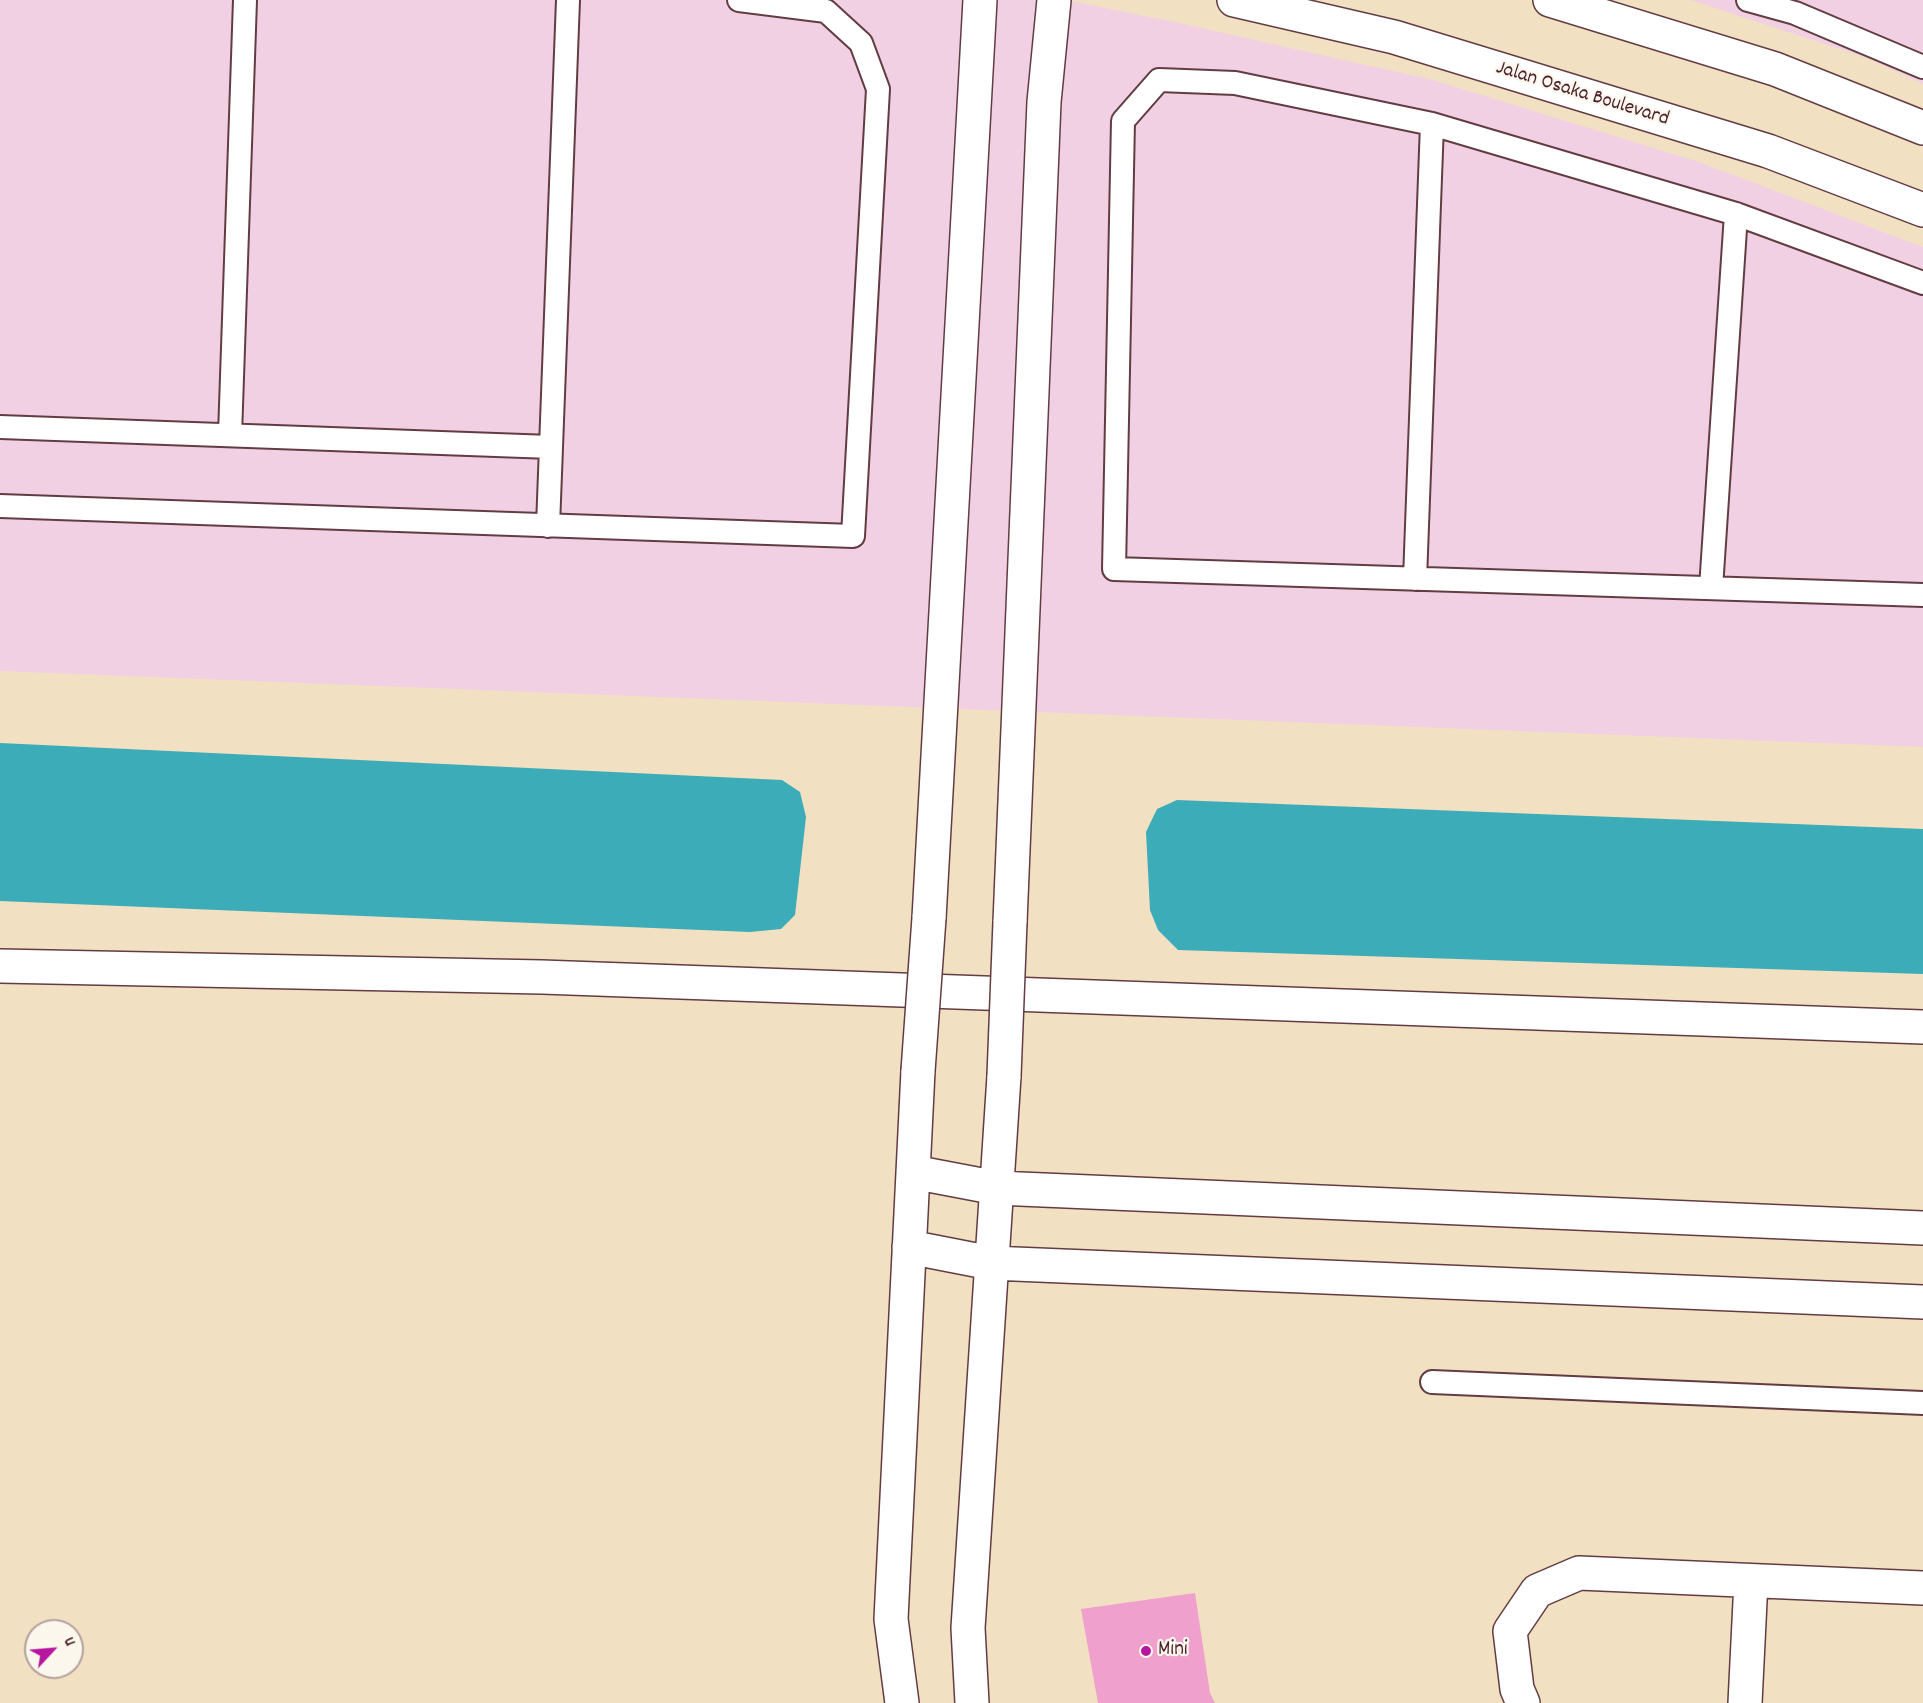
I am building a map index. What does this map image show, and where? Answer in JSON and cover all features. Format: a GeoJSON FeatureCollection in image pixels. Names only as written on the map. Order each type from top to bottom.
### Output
{"type":"FeatureCollection","features":[{"type":"Feature","properties":{"kind":"street"},"geometry":{"type":"LineString","coordinates":[[902,1703],[891,1619],[918,1071],[929,918],[980,0]]}},
{"type":"Feature","properties":{"kind":"street"},"geometry":{"type":"LineString","coordinates":[[972,1703],[968,1628],[1004,1076],[1043,114],[1054,0]]}},
{"type":"Feature","properties":{"kind":"street","name":"Jalan Osaka Boulevard"},"geometry":{"type":"LineString","coordinates":[[1234,0],[1394,37],[1768,151],[1923,210]]}},
{"type":"Feature","properties":{"kind":"street"},"geometry":{"type":"LineString","coordinates":[[1550,0],[1775,69],[1923,129]]}},
{"type":"Feature","properties":{"kind":"street"},"geometry":{"type":"LineString","coordinates":[[0,966],[542,976],[1923,1027]]}},
{"type":"Feature","properties":{"kind":"street"},"geometry":{"type":"LineString","coordinates":[[913,1172],[996,1188],[1923,1228]]}},
{"type":"Feature","properties":{"kind":"street"},"geometry":{"type":"LineString","coordinates":[[909,1247],[991,1263],[1923,1302]]}},
{"type":"Feature","properties":{"kind":"street"},"geometry":{"type":"LineString","coordinates":[[1523,1703],[1517,1689],[1509,1631],[1537,1591],[1579,1573],[1923,1588]]}},
{"type":"Feature","properties":{"kind":"street"},"geometry":{"type":"LineString","coordinates":[[1744,1703],[1751,1581]]}},
{"type":"Feature","properties":{"kind":"lane"},"geometry":{"type":"LineString","coordinates":[[230,435],[245,0]]}},
{"type":"Feature","properties":{"kind":"lane"},"geometry":{"type":"LineString","coordinates":[[548,525],[568,0]]}},
{"type":"Feature","properties":{"kind":"lane"},"geometry":{"type":"LineString","coordinates":[[0,506],[853,536],[878,89],[861,43],[826,10],[739,0]]}},
{"type":"Feature","properties":{"kind":"lane"},"geometry":{"type":"LineString","coordinates":[[1748,0],[1797,7],[1923,67]]}},
{"type":"Feature","properties":{"kind":"lane"},"geometry":{"type":"LineString","coordinates":[[1923,283],[1736,214],[1432,124],[1234,83],[1159,80],[1123,121],[1114,569],[1923,595]]}},
{"type":"Feature","properties":{"kind":"lane"},"geometry":{"type":"LineString","coordinates":[[1414,579],[1432,124]]}},
{"type":"Feature","properties":{"kind":"lane"},"geometry":{"type":"LineString","coordinates":[[1711,588],[1736,214]]}},
{"type":"Feature","properties":{"kind":"lane"},"geometry":{"type":"LineString","coordinates":[[0,427],[551,447]]}},
{"type":"Feature","properties":{"kind":"lane"},"geometry":{"type":"LineString","coordinates":[[1432,1382],[1923,1403]]}},
{"type":"Feature","properties":{"kind":"shaded area"},"geometry":{"type":"Polygon","coordinates":[[[0,0],[1066,0],[1433,80],[1699,162],[1923,247],[1923,747],[0,671],[0,0]]]}},
{"type":"Feature","properties":{"kind":"shaded area"},"geometry":{"type":"Polygon","coordinates":[[[1691,0],[1923,0],[1923,84],[1867,58],[1691,0]]]}},
{"type":"Feature","properties":{"kind":"water"},"geometry":{"type":"Polygon","coordinates":[[[0,743],[782,780],[800,792],[806,817],[795,915],[781,929],[750,932],[0,901],[0,743]]]}},
{"type":"Feature","properties":{"kind":"water"},"geometry":{"type":"Polygon","coordinates":[[[1177,800],[1923,829],[1923,974],[1178,950],[1158,930],[1150,910],[1146,832],[1157,809],[1177,800]]]}},
{"type":"Feature","properties":{"kind":"building","name":"Mini"},"geometry":{"type":"Polygon","coordinates":[[[1195,1593],[1210,1693],[1215,1703],[1098,1703],[1081,1609],[1195,1593]]]}},
{"type":"Feature","properties":{"kind":"place","name":"Mini"},"geometry":{"type":"Point","coordinates":[1146,1651]}}]}
